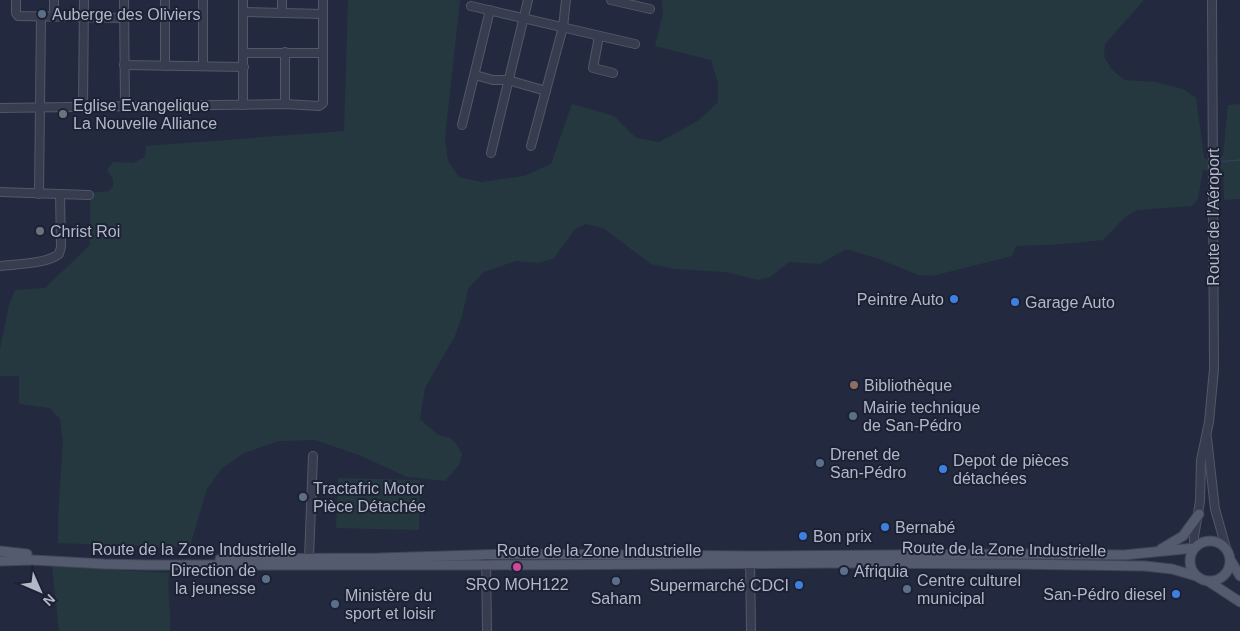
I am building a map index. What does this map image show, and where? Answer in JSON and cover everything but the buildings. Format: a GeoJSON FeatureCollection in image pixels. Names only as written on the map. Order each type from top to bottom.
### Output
{"type":"FeatureCollection","features":[{"type":"Feature","properties":{"kind":"main road"},"geometry":{"type":"LineString","coordinates":[[1154,553],[1183,536],[1199,514]]}},
{"type":"Feature","properties":{"kind":"main road"},"geometry":{"type":"LineString","coordinates":[[1240,576],[1231,561],[1230,554],[1220,543],[1212,540],[1200,543],[1194,548],[1190,562],[1196,576],[1208,581],[1240,602]]}},
{"type":"Feature","properties":{"kind":"main road","name":"Route de la Zone Industrielle"},"geometry":{"type":"LineString","coordinates":[[0,560],[104,564],[486,566],[1032,554],[1070,556],[1154,553],[1194,548]]}},
{"type":"Feature","properties":{"kind":"main road","name":"Route de la Zone Industrielle"},"geometry":{"type":"LineString","coordinates":[[0,551],[79,558],[380,558],[486,555],[852,563],[1145,566],[1172,569],[1196,576]]}},
{"type":"Feature","properties":{"kind":"main road"},"geometry":{"type":"LineString","coordinates":[[1208,581],[1216,581],[1225,575],[1231,561]]}},
{"type":"Feature","properties":{"kind":"street"},"geometry":{"type":"LineString","coordinates":[[16,0],[16,15],[124,18]]}},
{"type":"Feature","properties":{"kind":"street"},"geometry":{"type":"LineString","coordinates":[[54,0],[54,16]]}},
{"type":"Feature","properties":{"kind":"street"},"geometry":{"type":"LineString","coordinates":[[83,106],[84,0]]}},
{"type":"Feature","properties":{"kind":"street"},"geometry":{"type":"LineString","coordinates":[[124,0],[125,106]]}},
{"type":"Feature","properties":{"kind":"street"},"geometry":{"type":"LineString","coordinates":[[165,0],[165,66]]}},
{"type":"Feature","properties":{"kind":"street"},"geometry":{"type":"LineString","coordinates":[[203,0],[203,66]]}},
{"type":"Feature","properties":{"kind":"street"},"geometry":{"type":"LineString","coordinates":[[243,0],[243,105]]}},
{"type":"Feature","properties":{"kind":"street"},"geometry":{"type":"LineString","coordinates":[[282,0],[282,13]]}},
{"type":"Feature","properties":{"kind":"street"},"geometry":{"type":"LineString","coordinates":[[0,108],[322,105],[323,0]]}},
{"type":"Feature","properties":{"kind":"street"},"geometry":{"type":"LineString","coordinates":[[462,125],[475,75],[490,0]]}},
{"type":"Feature","properties":{"kind":"street"},"geometry":{"type":"LineString","coordinates":[[492,153],[528,0]]}},
{"type":"Feature","properties":{"kind":"street"},"geometry":{"type":"LineString","coordinates":[[531,146],[563,27],[566,0]]}},
{"type":"Feature","properties":{"kind":"street"},"geometry":{"type":"LineString","coordinates":[[611,0],[650,9]]}},
{"type":"Feature","properties":{"kind":"street","name":"Route de l'Aéroport"},"geometry":{"type":"LineString","coordinates":[[1194,548],[1194,536],[1199,514],[1201,460],[1214,369],[1212,0]]}},
{"type":"Feature","properties":{"kind":"street"},"geometry":{"type":"LineString","coordinates":[[471,6],[635,44]]}},
{"type":"Feature","properties":{"kind":"street"},"geometry":{"type":"LineString","coordinates":[[243,12],[323,14]]}},
{"type":"Feature","properties":{"kind":"street"},"geometry":{"type":"LineString","coordinates":[[39,194],[41,16]]}},
{"type":"Feature","properties":{"kind":"street"},"geometry":{"type":"LineString","coordinates":[[599,36],[593,68],[613,73]]}},
{"type":"Feature","properties":{"kind":"street"},"geometry":{"type":"LineString","coordinates":[[284,104],[285,52]]}},
{"type":"Feature","properties":{"kind":"street"},"geometry":{"type":"LineString","coordinates":[[244,53],[323,53]]}},
{"type":"Feature","properties":{"kind":"street"},"geometry":{"type":"LineString","coordinates":[[124,65],[244,67]]}},
{"type":"Feature","properties":{"kind":"street"},"geometry":{"type":"LineString","coordinates":[[475,75],[493,80],[508,80],[546,91]]}},
{"type":"Feature","properties":{"kind":"street"},"geometry":{"type":"LineString","coordinates":[[0,192],[89,195]]}},
{"type":"Feature","properties":{"kind":"street"},"geometry":{"type":"LineString","coordinates":[[0,266],[45,260],[54,258],[59,254],[61,247],[60,194]]}},
{"type":"Feature","properties":{"kind":"street","name":"Route de l'Aéroport"},"geometry":{"type":"LineString","coordinates":[[1206,434],[1215,509],[1226,548]]}},
{"type":"Feature","properties":{"kind":"street"},"geometry":{"type":"LineString","coordinates":[[309,558],[313,456]]}},
{"type":"Feature","properties":{"kind":"street"},"geometry":{"type":"LineString","coordinates":[[486,555],[487,631]]}},
{"type":"Feature","properties":{"kind":"street"},"geometry":{"type":"LineString","coordinates":[[750,560],[751,631]]}},
{"type":"Feature","properties":{"kind":"shaded area"},"geometry":{"type":"Polygon","coordinates":[[[348,0],[460,0],[445,138],[448,161],[459,177],[481,182],[524,176],[551,164],[572,104],[614,116],[636,138],[659,142],[698,121],[718,102],[718,83],[711,60],[655,46],[663,13],[662,0],[1144,0],[1105,44],[1104,57],[1112,70],[1125,80],[1155,82],[1183,89],[1196,98],[1204,157],[1207,160],[1223,156],[1228,105],[1240,104],[1240,199],[1224,200],[1223,170],[1203,170],[1198,199],[1192,206],[1137,210],[1125,217],[1103,240],[1016,246],[1012,256],[932,276],[918,275],[879,259],[846,249],[820,264],[789,262],[770,277],[758,280],[726,272],[674,269],[651,264],[603,228],[586,224],[575,229],[554,258],[539,263],[516,261],[484,272],[468,289],[455,336],[425,388],[420,419],[438,435],[450,438],[455,442],[462,454],[459,465],[445,481],[407,477],[359,455],[315,440],[279,441],[244,453],[221,469],[207,489],[190,546],[58,543],[63,442],[60,419],[50,408],[19,404],[19,376],[0,376],[0,349],[9,305],[15,290],[45,288],[90,245],[90,193],[109,191],[113,186],[113,179],[107,170],[113,162],[133,163],[145,157],[146,146],[344,131],[348,0]]]}},
{"type":"Feature","properties":{"kind":"shaded area"},"geometry":{"type":"Polygon","coordinates":[[[338,478],[420,480],[419,530],[336,528],[338,478]]]}},
{"type":"Feature","properties":{"kind":"shaded area"},"geometry":{"type":"Polygon","coordinates":[[[52,566],[169,573],[170,631],[59,631],[52,566]]]}},
{"type":"Feature","properties":{"kind":"waterway"},"geometry":{"type":"LineString","coordinates":[[1216,162],[1240,160]]}},
{"type":"Feature","properties":{"kind":"place","name":"Auberge des Oliviers"},"geometry":{"type":"Point","coordinates":[42,14]}},
{"type":"Feature","properties":{"kind":"place","name":"Eglise Evangelique La Nouvelle Alliance"},"geometry":{"type":"Point","coordinates":[63,114]}},
{"type":"Feature","properties":{"kind":"place","name":"Christ Roi"},"geometry":{"type":"Point","coordinates":[40,231]}},
{"type":"Feature","properties":{"kind":"place","name":"Peintre Auto"},"geometry":{"type":"Point","coordinates":[954,299]}},
{"type":"Feature","properties":{"kind":"place","name":"Garage Auto"},"geometry":{"type":"Point","coordinates":[1015,302]}},
{"type":"Feature","properties":{"kind":"place","name":"Bibliothèque"},"geometry":{"type":"Point","coordinates":[854,385]}},
{"type":"Feature","properties":{"kind":"place","name":"Mairie technique de San-Pédro"},"geometry":{"type":"Point","coordinates":[853,416]}},
{"type":"Feature","properties":{"kind":"place","name":"Drenet de San-Pédro"},"geometry":{"type":"Point","coordinates":[820,463]}},
{"type":"Feature","properties":{"kind":"place","name":"Depot de pièces détachées"},"geometry":{"type":"Point","coordinates":[943,469]}},
{"type":"Feature","properties":{"kind":"place","name":"Tractafric Motor Pièce Détachée"},"geometry":{"type":"Point","coordinates":[303,497]}},
{"type":"Feature","properties":{"kind":"place","name":"Bernabé"},"geometry":{"type":"Point","coordinates":[885,527]}},
{"type":"Feature","properties":{"kind":"place","name":"Bon prix"},"geometry":{"type":"Point","coordinates":[803,536]}},
{"type":"Feature","properties":{"kind":"place","name":"SRO MOH122"},"geometry":{"type":"Point","coordinates":[517,567]}},
{"type":"Feature","properties":{"kind":"place","name":"Afriquia"},"geometry":{"type":"Point","coordinates":[844,571]}},
{"type":"Feature","properties":{"kind":"place","name":"Direction de la jeunesse"},"geometry":{"type":"Point","coordinates":[266,579]}},
{"type":"Feature","properties":{"kind":"place","name":"Saham"},"geometry":{"type":"Point","coordinates":[616,581]}},
{"type":"Feature","properties":{"kind":"place","name":"Supermarché CDCI"},"geometry":{"type":"Point","coordinates":[799,585]}},
{"type":"Feature","properties":{"kind":"place","name":"Centre culturel municipal"},"geometry":{"type":"Point","coordinates":[907,589]}},
{"type":"Feature","properties":{"kind":"place","name":"San-Pédro diesel"},"geometry":{"type":"Point","coordinates":[1176,594]}},
{"type":"Feature","properties":{"kind":"place","name":"Ministère du sport et loisir"},"geometry":{"type":"Point","coordinates":[335,604]}}]}
